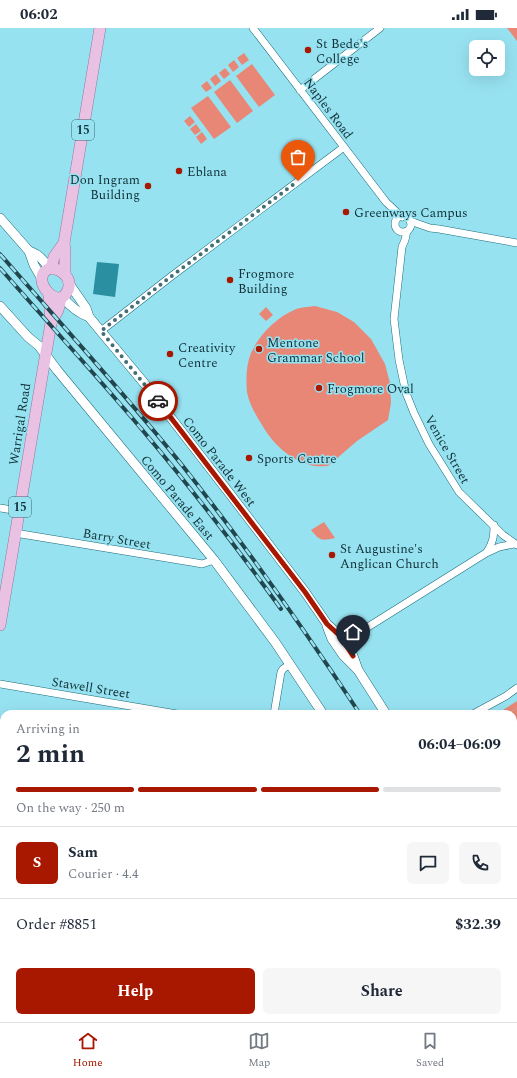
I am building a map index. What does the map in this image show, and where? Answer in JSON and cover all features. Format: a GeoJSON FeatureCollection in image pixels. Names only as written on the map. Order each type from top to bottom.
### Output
{"type":"FeatureCollection","features":[{"type":"Feature","properties":{"kind":"main road","name":"15"},"geometry":{"type":"LineString","coordinates":[[62,297],[67,291],[66,251],[64,243],[100,28]]}},
{"type":"Feature","properties":{"kind":"main road","name":"15"},"geometry":{"type":"LineString","coordinates":[[49,294],[45,290],[42,279],[44,274],[50,269],[54,257],[64,243]]}},
{"type":"Feature","properties":{"kind":"main road"},"geometry":{"type":"LineString","coordinates":[[50,269],[57,269],[67,278]]}},
{"type":"Feature","properties":{"kind":"main road"},"geometry":{"type":"LineString","coordinates":[[49,294],[57,298],[62,297]]}},
{"type":"Feature","properties":{"kind":"main road","name":"Warrigal Road"},"geometry":{"type":"LineString","coordinates":[[0,625],[51,323],[49,294]]}},
{"type":"Feature","properties":{"kind":"main road","name":"Warrigal Road"},"geometry":{"type":"LineString","coordinates":[[51,323],[58,310],[62,297]]}},
{"type":"Feature","properties":{"kind":"street","name":"Naples Road"},"geometry":{"type":"LineString","coordinates":[[253,28],[386,202],[402,217]]}},
{"type":"Feature","properties":{"kind":"street"},"geometry":{"type":"LineString","coordinates":[[300,90],[380,28]]}},
{"type":"Feature","properties":{"kind":"street"},"geometry":{"type":"LineString","coordinates":[[101,331],[344,147]]}},
{"type":"Feature","properties":{"kind":"street","name":"Naples Road"},"geometry":{"type":"LineString","coordinates":[[386,202],[395,223]]}},
{"type":"Feature","properties":{"kind":"street"},"geometry":{"type":"LineString","coordinates":[[430,228],[408,230],[403,232],[396,228],[395,223],[397,219],[406,217],[410,221],[430,228],[517,243]]}},
{"type":"Feature","properties":{"kind":"street"},"geometry":{"type":"LineString","coordinates":[[0,218],[29,250],[34,265],[42,279]]}},
{"type":"Feature","properties":{"kind":"street"},"geometry":{"type":"LineString","coordinates":[[408,230],[411,225],[410,221]]}},
{"type":"Feature","properties":{"kind":"street","name":"Venice Street"},"geometry":{"type":"LineString","coordinates":[[408,230],[402,247],[394,319],[399,360],[406,393],[429,444],[459,492],[503,535],[516,544]]}},
{"type":"Feature","properties":{"kind":"street","name":"Venice Street"},"geometry":{"type":"LineString","coordinates":[[399,231],[402,247]]}},
{"type":"Feature","properties":{"kind":"street"},"geometry":{"type":"LineString","coordinates":[[29,250],[34,252],[46,262],[50,269]]}},
{"type":"Feature","properties":{"kind":"street","name":"Como Parade West"},"geometry":{"type":"LineString","coordinates":[[67,278],[86,308],[89,316],[144,383],[305,592],[327,624],[340,636],[353,656],[358,670]]}},
{"type":"Feature","properties":{"kind":"street","name":"Como Parade West"},"geometry":{"type":"LineString","coordinates":[[62,297],[70,306],[83,315],[89,316]]}},
{"type":"Feature","properties":{"kind":"street","name":"Como Parade East"},"geometry":{"type":"LineString","coordinates":[[1,310],[39,346],[214,560],[255,614],[320,710]]}},
{"type":"Feature","properties":{"kind":"street"},"geometry":{"type":"LineString","coordinates":[[0,508],[19,511]]}},
{"type":"Feature","properties":{"kind":"street"},"geometry":{"type":"LineString","coordinates":[[486,553],[492,545],[494,538],[494,526]]}},
{"type":"Feature","properties":{"kind":"street","name":"Barry Street"},"geometry":{"type":"LineString","coordinates":[[15,533],[202,564],[214,560]]}},
{"type":"Feature","properties":{"kind":"street"},"geometry":{"type":"LineString","coordinates":[[344,642],[486,553],[499,547],[516,544]]}},
{"type":"Feature","properties":{"kind":"street","name":"Como Parade West"},"geometry":{"type":"LineString","coordinates":[[327,624],[332,639],[343,655],[358,670],[383,710]]}},
{"type":"Feature","properties":{"kind":"street"},"geometry":{"type":"LineString","coordinates":[[275,710],[281,672],[290,664]]}},
{"type":"Feature","properties":{"kind":"street","name":"Stawell Street"},"geometry":{"type":"LineString","coordinates":[[0,684],[153,710]]}},
{"type":"Feature","properties":{"kind":"street"},"geometry":{"type":"LineString","coordinates":[[480,710],[506,696],[517,688]]}},
{"type":"Feature","properties":{"kind":"shaded area"},"geometry":{"type":"Polygon","coordinates":[[[507,28],[517,28],[517,41],[507,28]]]}},
{"type":"Feature","properties":{"kind":"shaded area"},"geometry":{"type":"Polygon","coordinates":[[[244,53],[249,60],[242,65],[237,58],[244,53]]]}},
{"type":"Feature","properties":{"kind":"shaded area"},"geometry":{"type":"Polygon","coordinates":[[[234,60],[239,67],[233,72],[228,65],[234,60]]]}},
{"type":"Feature","properties":{"kind":"shaded area"},"geometry":{"type":"Polygon","coordinates":[[[252,64],[275,95],[259,107],[236,76],[252,64]]]}},
{"type":"Feature","properties":{"kind":"shaded area"},"geometry":{"type":"Polygon","coordinates":[[[225,68],[230,74],[224,79],[219,73],[225,68]]]}},
{"type":"Feature","properties":{"kind":"shaded area"},"geometry":{"type":"Polygon","coordinates":[[[216,74],[221,81],[215,86],[210,79],[216,74]]]}},
{"type":"Feature","properties":{"kind":"shaded area"},"geometry":{"type":"Polygon","coordinates":[[[230,80],[253,111],[237,123],[214,92],[230,80]]]}},
{"type":"Feature","properties":{"kind":"shaded area"},"geometry":{"type":"Polygon","coordinates":[[[207,81],[212,88],[206,92],[201,86],[207,81]]]}},
{"type":"Feature","properties":{"kind":"shaded area"},"geometry":{"type":"Polygon","coordinates":[[[208,96],[231,127],[214,139],[191,108],[208,96]]]}},
{"type":"Feature","properties":{"kind":"shaded area"},"geometry":{"type":"Polygon","coordinates":[[[190,116],[195,122],[189,127],[184,121],[190,116]]]}},
{"type":"Feature","properties":{"kind":"shaded area"},"geometry":{"type":"Polygon","coordinates":[[[196,124],[201,131],[195,135],[190,129],[196,124]]]}},
{"type":"Feature","properties":{"kind":"shaded area"},"geometry":{"type":"Polygon","coordinates":[[[202,132],[207,139],[201,144],[196,137],[202,132]]]}},
{"type":"Feature","properties":{"kind":"shaded area","name":"Frogmore Oval"},"geometry":{"type":"Polygon","coordinates":[[[315,306],[337,312],[354,322],[371,339],[385,364],[390,383],[391,403],[388,420],[357,441],[328,466],[315,466],[302,462],[288,455],[276,444],[266,432],[251,405],[246,382],[249,358],[254,346],[263,334],[287,313],[299,308],[315,306]]]}},
{"type":"Feature","properties":{"kind":"shaded area"},"geometry":{"type":"Polygon","coordinates":[[[266,307],[273,315],[266,321],[259,314],[266,307]]]}},
{"type":"Feature","properties":{"kind":"shaded area"},"geometry":{"type":"Polygon","coordinates":[[[324,522],[335,538],[327,540],[321,539],[311,530],[324,522]]]}},
{"type":"Feature","properties":{"kind":"shaded area"},"geometry":{"type":"Polygon","coordinates":[[[517,701],[517,708],[514,710],[503,710],[517,701]]]}},
{"type":"Feature","properties":{"kind":"water"},"geometry":{"type":"Polygon","coordinates":[[[97,262],[119,264],[115,297],[93,294],[97,262]]]}},
{"type":"Feature","properties":{"kind":"railway"},"geometry":{"type":"LineString","coordinates":[[0,254],[115,385],[182,465],[274,588],[357,710]]}},
{"type":"Feature","properties":{"kind":"railway"},"geometry":{"type":"LineString","coordinates":[[0,268],[162,453],[214,519],[281,609]]}},
{"type":"Feature","properties":{"kind":"way so far"},"geometry":{"type":"LineString","coordinates":[[158,401],[101,331],[298,181]]}},
{"type":"Feature","properties":{"kind":"place","name":"St Bede's College"},"geometry":{"type":"Point","coordinates":[308,50]}},
{"type":"Feature","properties":{"kind":"place","name":"Eblana"},"geometry":{"type":"Point","coordinates":[179,171]}},
{"type":"Feature","properties":{"kind":"place","name":"Don Ingram Building"},"geometry":{"type":"Point","coordinates":[148,186]}},
{"type":"Feature","properties":{"kind":"place","name":"Greenways Campus"},"geometry":{"type":"Point","coordinates":[346,212]}},
{"type":"Feature","properties":{"kind":"place","name":"Frogmore Building"},"geometry":{"type":"Point","coordinates":[230,280]}},
{"type":"Feature","properties":{"kind":"place","name":"Mentone Grammar School"},"geometry":{"type":"Point","coordinates":[259,349]}},
{"type":"Feature","properties":{"kind":"place","name":"Creativity Centre"},"geometry":{"type":"Point","coordinates":[170,354]}},
{"type":"Feature","properties":{"kind":"place","name":"Frogmore Oval"},"geometry":{"type":"Point","coordinates":[319,388]}},
{"type":"Feature","properties":{"kind":"place","name":"Sports Centre"},"geometry":{"type":"Point","coordinates":[249,458]}},
{"type":"Feature","properties":{"kind":"place","name":"St Augustine's Anglican Church"},"geometry":{"type":"Point","coordinates":[332,555]}},
{"type":"Feature","properties":{"kind":"route"},"geometry":{"type":"LineString","coordinates":[[158,401],[305,592],[327,624],[340,636],[353,656]]}}]}
